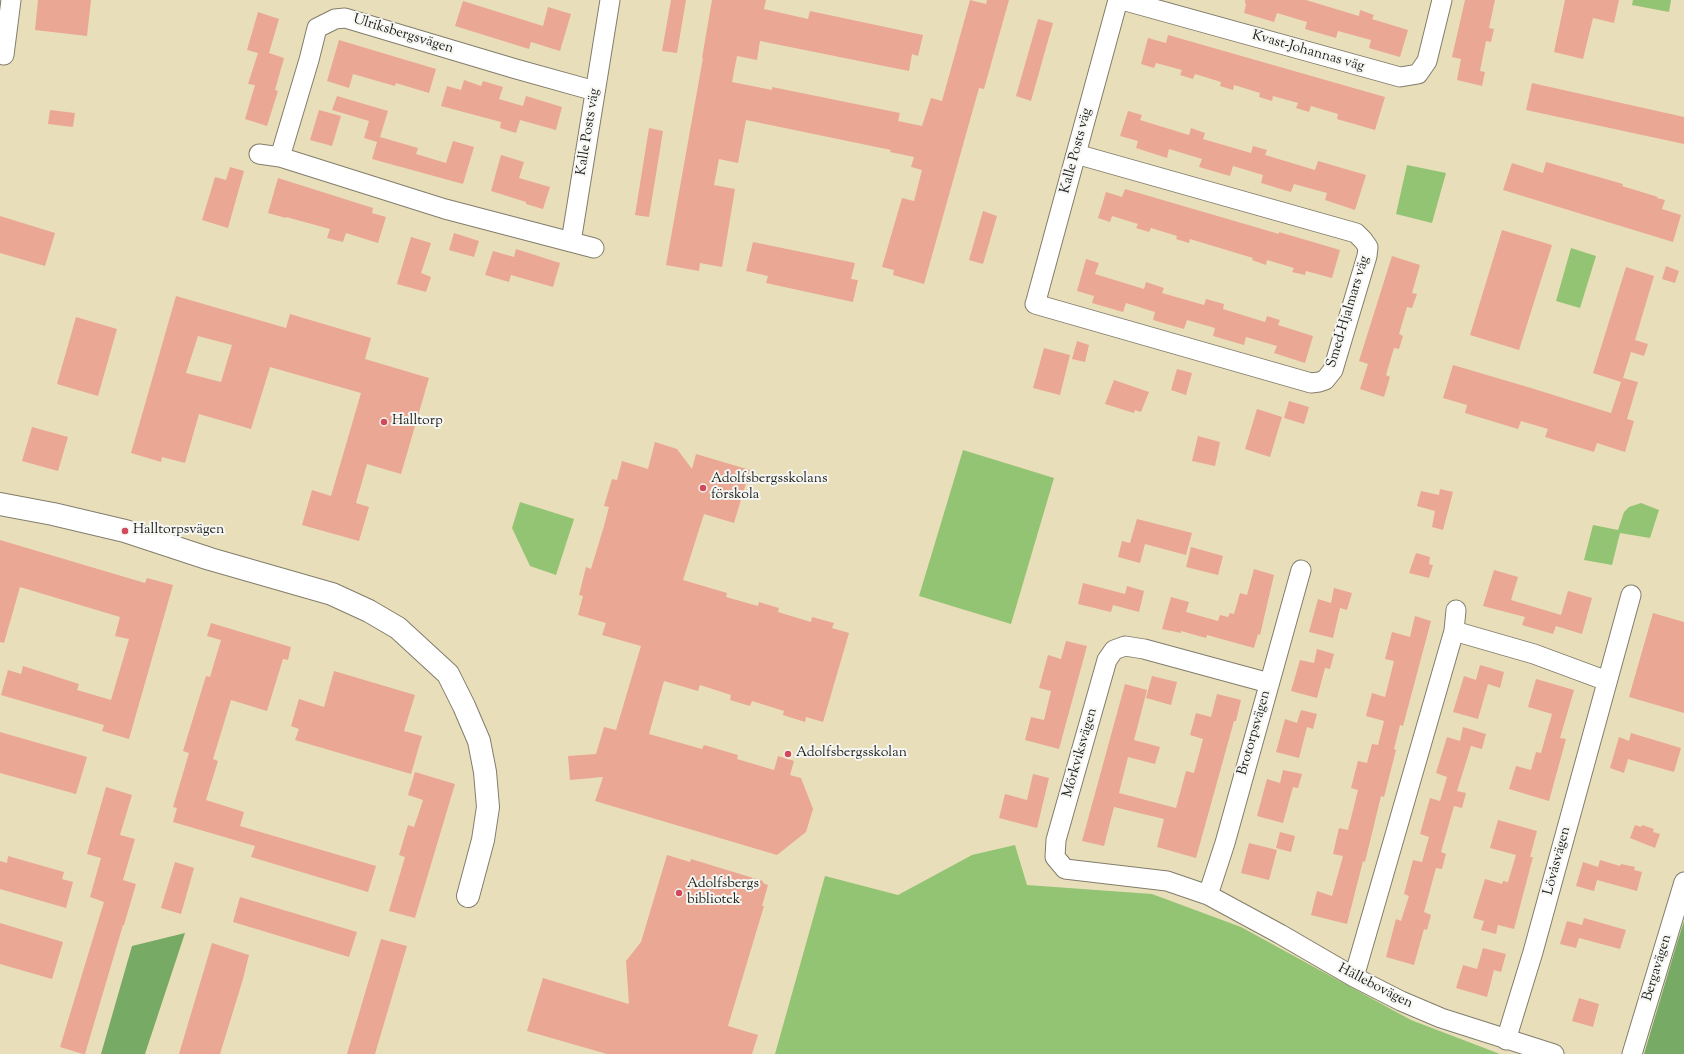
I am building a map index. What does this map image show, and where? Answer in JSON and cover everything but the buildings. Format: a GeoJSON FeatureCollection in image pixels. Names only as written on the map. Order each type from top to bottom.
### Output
{"type":"FeatureCollection","features":[{"type":"Feature","properties":{"kind":"street"},"geometry":{"type":"LineString","coordinates":[[4,56],[10,0]]}},
{"type":"Feature","properties":{"kind":"street","name":"Kalle Posts väg"},"geometry":{"type":"LineString","coordinates":[[571,242],[610,0]]}},
{"type":"Feature","properties":{"kind":"street","name":"Kalle Posts väg"},"geometry":{"type":"LineString","coordinates":[[1036,301],[1118,0]]}},
{"type":"Feature","properties":{"kind":"street","name":"Kvast-Johannas väg"},"geometry":{"type":"LineString","coordinates":[[1122,0],[1400,77],[1418,74],[1427,61],[1442,0]]}},
{"type":"Feature","properties":{"kind":"street","name":"Ulriksbergsvägen"},"geometry":{"type":"LineString","coordinates":[[280,157],[317,28],[335,18],[345,18],[508,67],[596,91]]}},
{"type":"Feature","properties":{"kind":"street"},"geometry":{"type":"LineString","coordinates":[[258,154],[280,157],[445,209],[594,248]]}},
{"type":"Feature","properties":{"kind":"street","name":"Smed-Hjalmars väg"},"geometry":{"type":"LineString","coordinates":[[1036,301],[1035,304],[1303,381],[1311,383],[1319,382],[1325,380],[1333,370],[1367,256],[1368,247],[1364,240],[1356,233],[1076,154]]}},
{"type":"Feature","properties":{"kind":"street"},"geometry":{"type":"LineString","coordinates":[[0,504],[53,514],[125,531],[210,559],[332,594],[369,611],[398,628],[448,674],[479,741],[485,772],[488,807],[483,840],[468,896]]}},
{"type":"Feature","properties":{"kind":"street","name":"Brotorpsvägen"},"geometry":{"type":"LineString","coordinates":[[1208,895],[1225,843],[1301,570]]}},
{"type":"Feature","properties":{"kind":"street","name":"Lövåsvägen"},"geometry":{"type":"LineString","coordinates":[[1506,1040],[1533,952],[1631,595]]}},
{"type":"Feature","properties":{"kind":"street"},"geometry":{"type":"LineString","coordinates":[[1354,977],[1454,631],[1456,610]]}},
{"type":"Feature","properties":{"kind":"street"},"geometry":{"type":"LineString","coordinates":[[1454,631],[1534,654],[1607,681]]}},
{"type":"Feature","properties":{"kind":"street","name":"Mörkviksvägen"},"geometry":{"type":"LineString","coordinates":[[1208,895],[1167,882],[1065,869],[1055,857],[1056,840],[1107,660],[1114,650],[1125,646],[1144,648],[1270,683]]}},
{"type":"Feature","properties":{"kind":"street","name":"Bergavägen"},"geometry":{"type":"LineString","coordinates":[[1632,1054],[1684,882]]}},
{"type":"Feature","properties":{"kind":"street","name":"Hällebovägen"},"geometry":{"type":"LineString","coordinates":[[1208,895],[1280,934],[1354,977],[1401,1001],[1441,1018],[1506,1040],[1554,1054]]}},
{"type":"Feature","properties":{"kind":"green space"},"geometry":{"type":"Polygon","coordinates":[[[1633,0],[1671,0],[1669,12],[1632,5],[1633,0]]]}},
{"type":"Feature","properties":{"kind":"green space"},"geometry":{"type":"Polygon","coordinates":[[[1407,165],[1446,173],[1432,223],[1396,214],[1407,165]]]}},
{"type":"Feature","properties":{"kind":"green space"},"geometry":{"type":"Polygon","coordinates":[[[1571,248],[1596,256],[1580,308],[1556,301],[1571,248]]]}},
{"type":"Feature","properties":{"kind":"green space"},"geometry":{"type":"Polygon","coordinates":[[[963,450],[1054,478],[1011,624],[919,596],[963,450]]]}},
{"type":"Feature","properties":{"kind":"green space"},"geometry":{"type":"Polygon","coordinates":[[[520,502],[574,519],[556,575],[530,566],[512,528],[520,502]]]}},
{"type":"Feature","properties":{"kind":"green space"},"geometry":{"type":"Polygon","coordinates":[[[1641,503],[1659,510],[1650,538],[1620,533],[1612,565],[1584,560],[1593,525],[1618,530],[1624,512],[1629,507],[1641,503]]]}},
{"type":"Feature","properties":{"kind":"green space"},"geometry":{"type":"Polygon","coordinates":[[[1015,845],[1027,885],[1152,894],[1241,927],[1411,1020],[1500,1054],[775,1054],[825,876],[898,895],[972,855],[1015,845]]]}},
{"type":"Feature","properties":{"kind":"green space"},"geometry":{"type":"Polygon","coordinates":[[[1684,921],[1684,1054],[1644,1054],[1677,943],[1684,921]]]}},
{"type":"Feature","properties":{"kind":"green space"},"geometry":{"type":"Polygon","coordinates":[[[185,933],[145,1054],[101,1054],[132,946],[185,933]]]}},
{"type":"Feature","properties":{"kind":"place","name":"Halltorp"},"geometry":{"type":"Point","coordinates":[384,422]}},
{"type":"Feature","properties":{"kind":"place","name":"Adolfsbergsskolans förskola"},"geometry":{"type":"Point","coordinates":[703,488]}},
{"type":"Feature","properties":{"kind":"place","name":"Halltorpsvägen"},"geometry":{"type":"Point","coordinates":[125,531]}},
{"type":"Feature","properties":{"kind":"place","name":"Adolfsbergsskolan"},"geometry":{"type":"Point","coordinates":[788,754]}},
{"type":"Feature","properties":{"kind":"place","name":"Adolfsbergs bibliotek"},"geometry":{"type":"Point","coordinates":[679,893]}}]}
